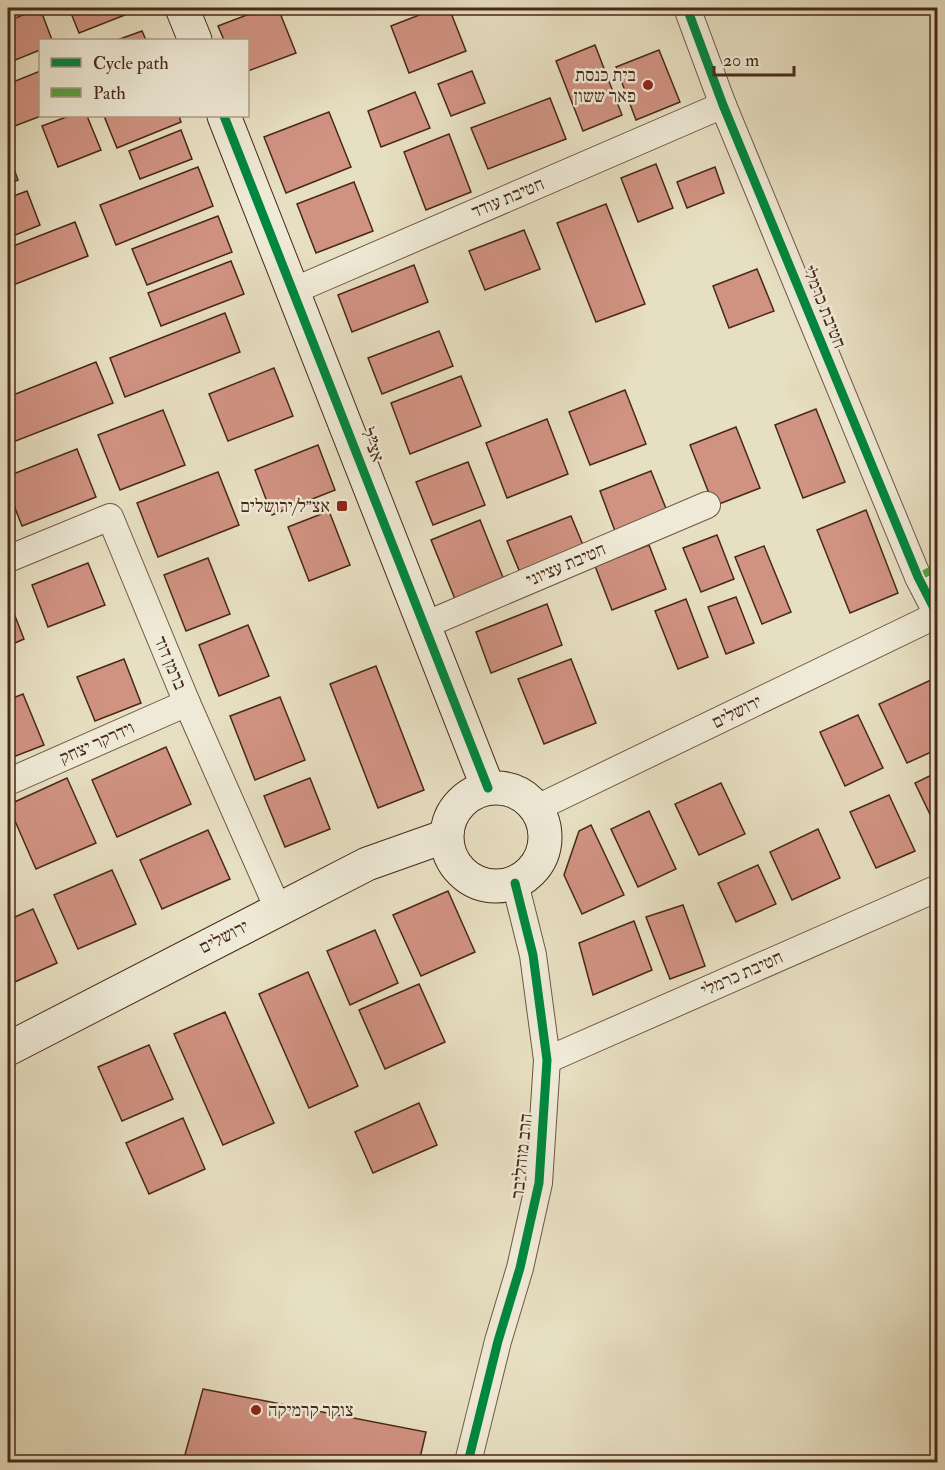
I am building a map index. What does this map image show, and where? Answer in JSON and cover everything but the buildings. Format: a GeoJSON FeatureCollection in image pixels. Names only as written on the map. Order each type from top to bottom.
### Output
{"type":"FeatureCollection","features":[{"type":"Feature","properties":{"kind":"street"},"geometry":{"type":"LineString","coordinates":[[182,8],[195,39]]}},
{"type":"Feature","properties":{"kind":"street","name":"חטיבת כרמלי"},"geometry":{"type":"LineString","coordinates":[[687,8],[723,105],[918,576],[937,616]]}},
{"type":"Feature","properties":{"kind":"street","name":"חטיבת עודד"},"geometry":{"type":"LineString","coordinates":[[293,291],[723,105]]}},
{"type":"Feature","properties":{"kind":"street","name":"אצ\"ל"},"geometry":{"type":"LineString","coordinates":[[224,117],[488,788]]}},
{"type":"Feature","properties":{"kind":"street","name":"חטיבת עציוני"},"geometry":{"type":"LineString","coordinates":[[424,626],[707,505]]}},
{"type":"Feature","properties":{"kind":"street","name":"ברמן דוד"},"geometry":{"type":"LineString","coordinates":[[8,559],[110,517],[187,703],[278,909]]}},
{"type":"Feature","properties":{"kind":"street","name":"ירושלים"},"geometry":{"type":"LineString","coordinates":[[537,808],[937,616]]}},
{"type":"Feature","properties":{"kind":"street","name":"וידרקר יצחק"},"geometry":{"type":"LineString","coordinates":[[8,783],[187,703]]}},
{"type":"Feature","properties":{"kind":"street"},"geometry":{"type":"LineString","coordinates":[[488,788],[515,791],[537,808],[546,836],[538,864],[527,876],[514,883],[499,886],[483,885],[468,878],[452,859],[446,836],[449,819],[458,804],[472,793],[488,788]]}},
{"type":"Feature","properties":{"kind":"street","name":"ירושלים"},"geometry":{"type":"LineString","coordinates":[[8,1049],[367,864],[446,836]]}},
{"type":"Feature","properties":{"kind":"street","name":"הרב מוהליבר"},"geometry":{"type":"LineString","coordinates":[[468,1462],[498,1341],[520,1268],[539,1183],[547,1060],[534,955],[514,883]]}},
{"type":"Feature","properties":{"kind":"street","name":"חטיבת כרמלי"},"geometry":{"type":"LineString","coordinates":[[547,1060],[938,888]]}},
{"type":"Feature","properties":{"kind":"marked path"},"geometry":{"type":"LineString","coordinates":[[918,577],[938,567]]}},
{"type":"Feature","properties":{"kind":"cycle path"},"geometry":{"type":"LineString","coordinates":[[687,8],[723,105],[918,577],[938,616]]}},
{"type":"Feature","properties":{"kind":"cycle path"},"geometry":{"type":"LineString","coordinates":[[224,117],[488,788]]}},
{"type":"Feature","properties":{"kind":"cycle path"},"geometry":{"type":"LineString","coordinates":[[468,1462],[498,1341],[520,1268],[539,1183],[547,1060],[533,955],[515,883]]}},
{"type":"Feature","properties":{"kind":"place","name":"בית כנסת פאר ששון"},"geometry":{"type":"Point","coordinates":[648,85]}},
{"type":"Feature","properties":{"kind":"place","name":"אצ״ל/ירושלים"},"geometry":{"type":"Point","coordinates":[342,506]}},
{"type":"Feature","properties":{"kind":"place","name":"צוקר קרמיקה"},"geometry":{"type":"Point","coordinates":[256,1410]}}]}
